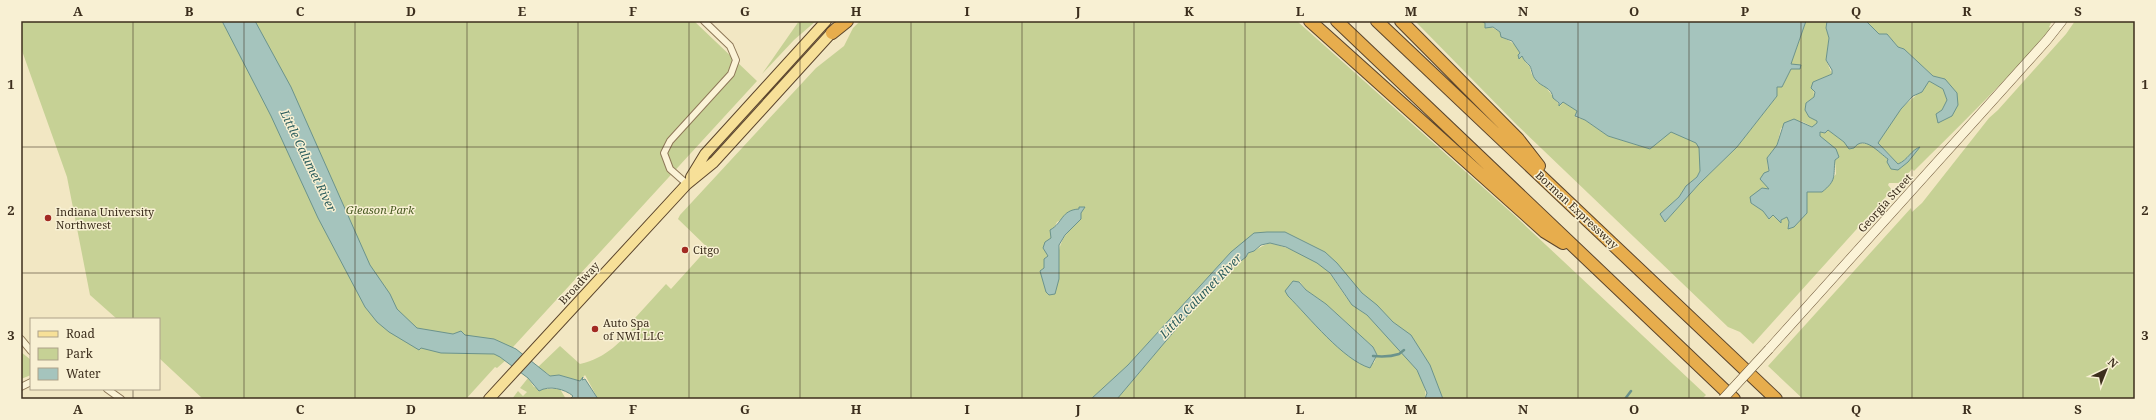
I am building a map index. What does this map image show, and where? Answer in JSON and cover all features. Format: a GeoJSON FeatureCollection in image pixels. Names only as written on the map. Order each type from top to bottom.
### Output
{"type":"FeatureCollection","features":[{"type":"Feature","properties":{"kind":"highway"},"geometry":{"type":"LineString","coordinates":[[832,33],[847,21]]}},
{"type":"Feature","properties":{"kind":"highway"},"geometry":{"type":"LineString","coordinates":[[1310,21],[1545,232],[1582,254]]}},
{"type":"Feature","properties":{"kind":"highway"},"geometry":{"type":"LineString","coordinates":[[1337,21],[1734,399]]}},
{"type":"Feature","properties":{"kind":"highway","name":"Borman Expressway"},"geometry":{"type":"LineString","coordinates":[[1377,21],[1776,399]]}},
{"type":"Feature","properties":{"kind":"highway"},"geometry":{"type":"LineString","coordinates":[[1401,21],[1518,140],[1563,197]]}},
{"type":"Feature","properties":{"kind":"main road","name":"Broadway"},"geometry":{"type":"LineString","coordinates":[[687,184],[705,154],[826,21]]}},
{"type":"Feature","properties":{"kind":"main road","name":"Broadway"},"geometry":{"type":"LineString","coordinates":[[489,399],[687,184],[714,162],[843,21]]}},
{"type":"Feature","properties":{"kind":"street"},"geometry":{"type":"LineString","coordinates":[[687,184],[670,169],[664,153],[670,141],[731,74],[736,60],[730,46],[704,21]]}},
{"type":"Feature","properties":{"kind":"street","name":"Georgia Street"},"geometry":{"type":"LineString","coordinates":[[1723,399],[2048,40],[2062,21]]}},
{"type":"Feature","properties":{"kind":"street"},"geometry":{"type":"LineString","coordinates":[[21,339],[30,350]]}},
{"type":"Feature","properties":{"kind":"street"},"geometry":{"type":"LineString","coordinates":[[21,387],[30,382]]}},
{"type":"Feature","properties":{"kind":"street"},"geometry":{"type":"LineString","coordinates":[[108,390],[122,399]]}},
{"type":"Feature","properties":{"kind":"green space","name":"Gleason Park"},"geometry":{"type":"Polygon","coordinates":[[[21,21],[694,21],[757,81],[503,358],[506,360],[497,368],[495,367],[466,399],[203,399],[160,359],[160,318],[116,318],[90,295],[67,177],[21,48],[21,21]]]}},
{"type":"Feature","properties":{"kind":"green space"},"geometry":{"type":"Polygon","coordinates":[[[799,21],[816,21],[794,40],[762,74],[799,21]]]}},
{"type":"Feature","properties":{"kind":"green space"},"geometry":{"type":"Polygon","coordinates":[[[860,21],[1297,21],[1514,215],[1706,395],[1702,399],[1443,399],[1437,384],[1401,329],[1362,293],[1325,252],[1285,232],[1267,232],[1231,252],[1128,365],[1091,399],[598,399],[585,375],[580,381],[559,375],[550,376],[537,368],[560,346],[580,364],[598,358],[620,342],[639,322],[635,318],[666,284],[671,289],[708,248],[678,219],[680,215],[816,68],[844,46],[853,28],[860,21]],[[1079,207],[1080,209],[1057,222],[1054,228],[1045,268],[1040,271],[1043,280],[1056,285],[1058,279],[1058,255],[1061,243],[1071,229],[1081,219],[1081,213],[1084,208],[1079,207]]]}},
{"type":"Feature","properties":{"kind":"green space"},"geometry":{"type":"Polygon","coordinates":[[[1415,21],[1481,21],[1500,32],[1501,37],[1517,47],[1520,58],[1522,56],[1530,67],[1531,73],[1537,82],[1545,86],[1560,106],[1563,102],[1577,111],[1575,117],[1585,120],[1608,136],[1650,149],[1671,131],[1696,143],[1700,148],[1700,171],[1697,177],[1686,186],[1679,197],[1660,214],[1665,222],[1699,184],[1737,147],[1777,96],[1777,86],[1782,87],[1791,69],[1791,64],[1806,21],[1827,21],[1826,28],[1829,38],[1826,60],[1832,74],[1813,82],[1814,97],[1806,103],[1805,110],[1809,117],[1817,121],[1817,124],[1813,127],[1801,121],[1781,128],[1777,145],[1767,158],[1770,190],[1751,203],[1763,211],[1769,219],[1772,215],[1781,222],[1781,220],[1787,217],[1789,222],[1788,228],[1794,227],[1807,213],[1807,192],[1822,192],[1836,174],[1835,160],[1839,157],[1820,136],[1820,132],[1825,133],[1828,130],[1844,142],[1869,144],[1901,168],[1919,148],[1916,149],[1904,161],[1898,164],[1878,143],[1899,111],[1920,92],[1929,81],[1943,89],[1947,100],[1942,111],[1952,116],[1945,79],[1933,76],[1904,49],[1898,47],[1887,34],[1879,34],[1866,21],[2052,21],[2049,27],[2051,28],[2018,65],[1914,171],[1912,169],[1900,183],[1889,183],[1888,185],[1892,190],[1753,344],[1740,332],[1728,327],[1517,125],[1415,21]]]}},
{"type":"Feature","properties":{"kind":"green space"},"geometry":{"type":"Polygon","coordinates":[[[2075,21],[2135,21],[2135,399],[1803,399],[1768,366],[1911,208],[1912,212],[1922,203],[1989,118],[1998,110],[2066,34],[2075,21]]]}},
{"type":"Feature","properties":{"kind":"green space"},"geometry":{"type":"Polygon","coordinates":[[[1270,243],[1295,251],[1324,267],[1351,303],[1376,323],[1405,354],[1421,378],[1425,389],[1425,399],[1117,399],[1187,316],[1233,267],[1246,257],[1248,253],[1270,243]],[[1293,281],[1288,296],[1338,347],[1374,363],[1377,355],[1373,347],[1326,304],[1306,290],[1300,282],[1293,281]]]}},
{"type":"Feature","properties":{"kind":"green space"},"geometry":{"type":"Polygon","coordinates":[[[21,352],[30,359],[30,375],[21,379],[21,352]]]}},
{"type":"Feature","properties":{"kind":"green space"},"geometry":{"type":"Polygon","coordinates":[[[528,378],[534,387],[543,389],[560,389],[566,399],[512,399],[518,391],[523,396],[527,392],[520,388],[528,378]]]}},
{"type":"Feature","properties":{"kind":"water","name":"Little Calumet River"},"geometry":{"type":"Polygon","coordinates":[[[222,21],[255,21],[291,87],[370,265],[390,294],[397,309],[417,328],[453,334],[461,331],[465,335],[494,339],[516,349],[550,376],[559,375],[580,381],[583,377],[582,380],[585,379],[598,399],[570,399],[573,396],[566,391],[552,388],[539,391],[528,378],[494,354],[441,353],[421,348],[419,350],[389,332],[377,322],[365,307],[318,218],[271,116],[222,21]]]}},
{"type":"Feature","properties":{"kind":"water"},"geometry":{"type":"Polygon","coordinates":[[[1481,21],[1806,21],[1791,64],[1801,65],[1800,69],[1791,69],[1782,87],[1777,87],[1777,96],[1737,147],[1699,184],[1665,222],[1660,214],[1679,197],[1686,186],[1697,177],[1700,171],[1699,148],[1696,143],[1671,132],[1650,149],[1608,136],[1585,120],[1575,116],[1577,111],[1563,102],[1559,106],[1559,103],[1553,98],[1551,92],[1535,78],[1530,66],[1522,56],[1519,59],[1518,55],[1520,53],[1512,41],[1501,37],[1500,32],[1493,27],[1485,28],[1485,23],[1481,21]]]}},
{"type":"Feature","properties":{"kind":"water"},"geometry":{"type":"Polygon","coordinates":[[[1827,21],[1866,21],[1879,34],[1887,34],[1898,47],[1904,49],[1933,76],[1945,79],[1957,93],[1958,105],[1952,116],[1938,123],[1936,114],[1942,110],[1947,100],[1943,89],[1929,81],[1922,92],[1913,96],[1901,109],[1878,143],[1898,164],[1914,150],[1920,147],[1908,162],[1898,170],[1891,169],[1887,162],[1888,159],[1867,144],[1858,144],[1854,148],[1849,149],[1844,142],[1828,130],[1825,133],[1820,132],[1820,136],[1836,149],[1839,157],[1835,160],[1833,178],[1827,188],[1822,192],[1807,192],[1807,213],[1794,227],[1788,229],[1789,222],[1787,217],[1781,220],[1781,223],[1773,215],[1769,219],[1763,211],[1751,203],[1750,197],[1762,188],[1769,189],[1760,179],[1764,173],[1769,171],[1767,158],[1777,145],[1784,123],[1794,119],[1812,127],[1817,123],[1817,121],[1809,117],[1805,110],[1806,103],[1814,97],[1815,92],[1811,88],[1813,82],[1832,74],[1832,70],[1826,60],[1829,38],[1826,28],[1827,21]]]}},
{"type":"Feature","properties":{"kind":"water"},"geometry":{"type":"Polygon","coordinates":[[[1079,207],[1085,207],[1081,213],[1081,219],[1065,235],[1059,245],[1059,279],[1055,294],[1049,295],[1046,292],[1040,271],[1044,268],[1044,259],[1048,256],[1043,248],[1045,242],[1051,238],[1050,230],[1065,214],[1079,209],[1079,207]]]}},
{"type":"Feature","properties":{"kind":"water","name":"Little Calumet River"},"geometry":{"type":"Polygon","coordinates":[[[1285,232],[1325,252],[1337,263],[1362,293],[1377,305],[1393,322],[1411,335],[1430,365],[1443,399],[1425,399],[1427,393],[1417,370],[1367,315],[1352,305],[1330,273],[1317,263],[1286,247],[1270,243],[1261,245],[1254,251],[1248,253],[1246,257],[1233,267],[1187,316],[1117,399],[1091,399],[1128,365],[1231,252],[1254,233],[1285,232]]]}},
{"type":"Feature","properties":{"kind":"water"},"geometry":{"type":"Polygon","coordinates":[[[1293,281],[1299,282],[1306,290],[1326,304],[1373,347],[1377,355],[1370,368],[1349,356],[1338,347],[1288,296],[1285,291],[1293,281]]]}},
{"type":"Feature","properties":{"kind":"waterway"},"geometry":{"type":"LineString","coordinates":[[1373,356],[1393,356],[1404,350]]}},
{"type":"Feature","properties":{"kind":"waterway"},"geometry":{"type":"LineString","coordinates":[[1625,399],[1631,391]]}},
{"type":"Feature","properties":{"kind":"place","name":"Indiana University Northwest"},"geometry":{"type":"Point","coordinates":[48,218]}},
{"type":"Feature","properties":{"kind":"place","name":"Citgo"},"geometry":{"type":"Point","coordinates":[685,250]}},
{"type":"Feature","properties":{"kind":"place","name":"Auto Spa of NWI LLC"},"geometry":{"type":"Point","coordinates":[595,329]}}]}
